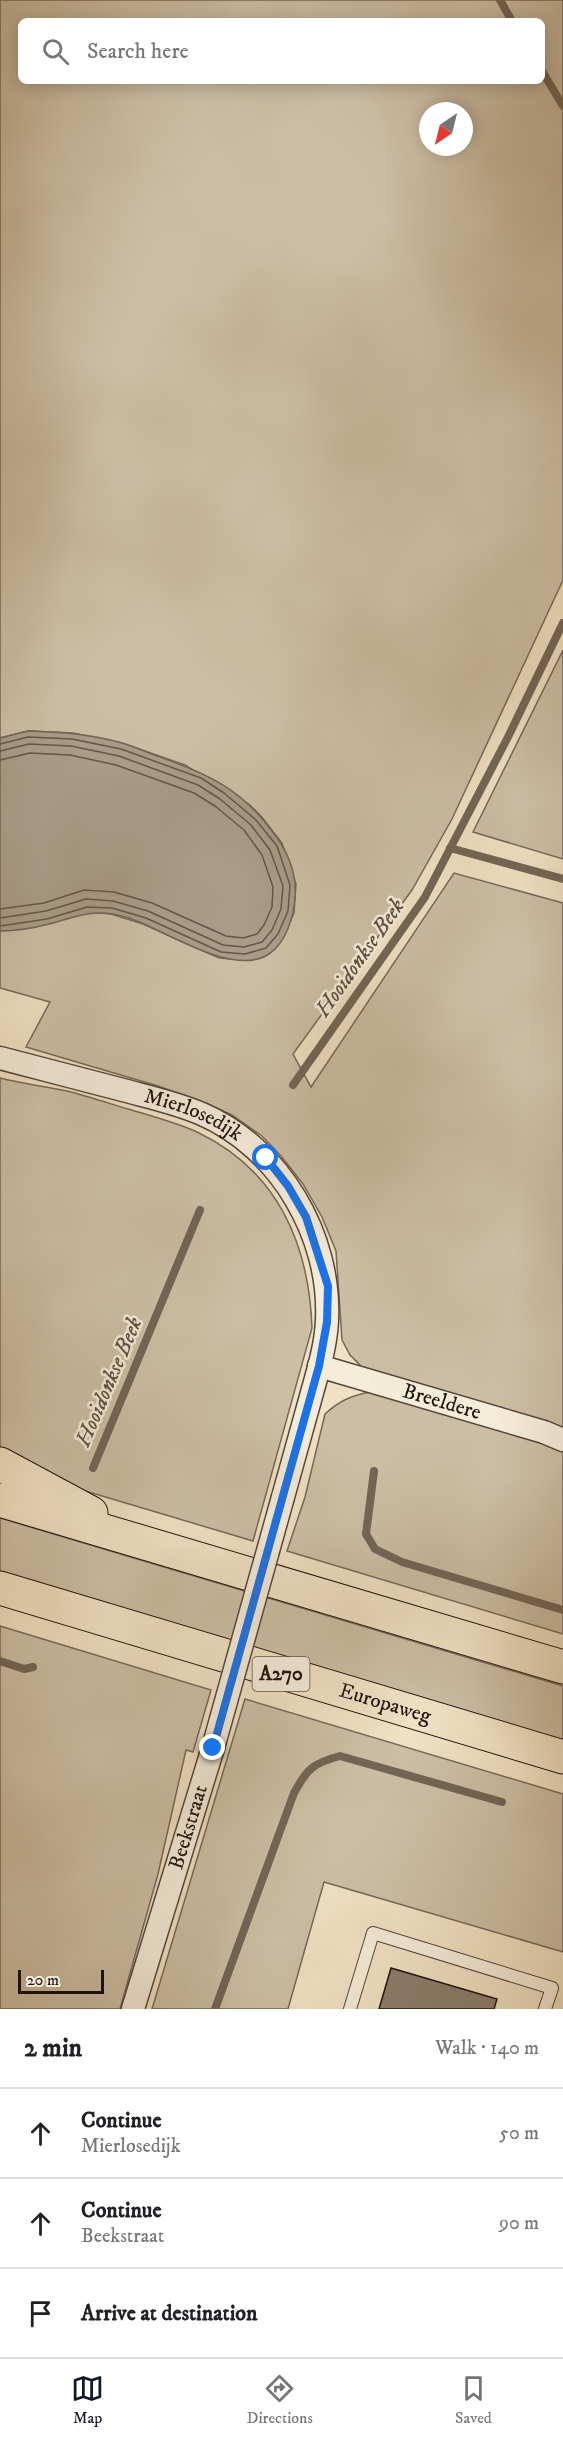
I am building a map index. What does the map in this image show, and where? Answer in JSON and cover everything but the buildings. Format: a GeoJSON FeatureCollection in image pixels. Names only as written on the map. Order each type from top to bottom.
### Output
{"type":"FeatureCollection","features":[{"type":"Feature","properties":{"kind":"highway"},"geometry":{"type":"LineString","coordinates":[[0,1464],[156,1548]]}},
{"type":"Feature","properties":{"kind":"highway"},"geometry":{"type":"LineString","coordinates":[[0,1500],[563,1667]]}},
{"type":"Feature","properties":{"kind":"highway","name":"Europaweg"},"geometry":{"type":"LineString","coordinates":[[0,1588],[563,1757]]}},
{"type":"Feature","properties":{"kind":"street","name":"Mierlosedijk"},"geometry":{"type":"LineString","coordinates":[[0,1058],[203,1114],[231,1131],[266,1158],[288,1186],[306,1217],[328,1286],[327,1322],[319,1366]]}},
{"type":"Feature","properties":{"kind":"street","name":"Breeldere"},"geometry":{"type":"LineString","coordinates":[[319,1366],[532,1428],[563,1440]]}},
{"type":"Feature","properties":{"kind":"street","name":"Beekstraat"},"geometry":{"type":"LineString","coordinates":[[133,2009],[213,1748],[319,1366]]}},
{"type":"Feature","properties":{"kind":"lane"},"geometry":{"type":"LineString","coordinates":[[350,2009],[373,1933],[552,1988],[545,2009]]}},
{"type":"Feature","properties":{"kind":"shaded area"},"geometry":{"type":"Polygon","coordinates":[[[0,0],[563,0],[563,580],[452,819],[412,890],[293,1054],[311,1087],[454,873],[563,903],[563,1432],[364,1369],[350,1355],[342,1340],[336,1251],[322,1217],[303,1184],[262,1136],[232,1115],[200,1101],[158,1086],[26,1047],[50,1002],[0,988],[0,931],[88,912],[111,914],[143,924],[219,958],[246,960],[283,937],[294,913],[296,884],[282,843],[250,805],[185,765],[122,743],[73,733],[28,731],[0,738],[0,0]]]}},
{"type":"Feature","properties":{"kind":"shaded area"},"geometry":{"type":"Polygon","coordinates":[[[563,650],[563,859],[473,832],[563,650]]]}},
{"type":"Feature","properties":{"kind":"shaded area"},"geometry":{"type":"Polygon","coordinates":[[[0,1078],[75,1093],[163,1119],[197,1132],[225,1148],[248,1167],[268,1188],[283,1212],[304,1267],[312,1328],[253,1541],[72,1487],[0,1455],[0,1078]]]}},
{"type":"Feature","properties":{"kind":"shaded area"},"geometry":{"type":"Polygon","coordinates":[[[371,1392],[495,1425],[563,1450],[563,1634],[287,1551],[305,1497],[325,1414],[346,1399],[371,1392]]]}},
{"type":"Feature","properties":{"kind":"shaded area"},"geometry":{"type":"Polygon","coordinates":[[[0,1518],[563,1686],[563,1746],[0,1578],[0,1518]]]}},
{"type":"Feature","properties":{"kind":"shaded area"},"geometry":{"type":"Polygon","coordinates":[[[0,1626],[211,1690],[193,1752],[186,1750],[158,1874],[120,2009],[0,2009],[0,1626]]]}},
{"type":"Feature","properties":{"kind":"shaded area"},"geometry":{"type":"Polygon","coordinates":[[[245,1699],[563,1794],[563,1952],[324,1882],[288,2009],[152,2009],[245,1699]]]}},
{"type":"Feature","properties":{"kind":"water"},"geometry":{"type":"Polygon","coordinates":[[[28,731],[87,736],[127,745],[208,777],[248,804],[272,831],[282,846],[293,871],[295,897],[293,912],[284,936],[275,949],[254,960],[237,960],[218,956],[199,950],[129,918],[107,913],[88,914],[37,927],[0,931],[0,738],[28,731]]]}},
{"type":"Feature","properties":{"kind":"waterway"},"geometry":{"type":"LineString","coordinates":[[500,0],[510,18]]}},
{"type":"Feature","properties":{"kind":"waterway"},"geometry":{"type":"LineString","coordinates":[[545,76],[563,106]]}},
{"type":"Feature","properties":{"kind":"waterway","name":"Hooidonkse Beek"},"geometry":{"type":"LineString","coordinates":[[293,1085],[425,897],[508,737],[563,623]]}},
{"type":"Feature","properties":{"kind":"waterway","name":"Hooidonkse Beek"},"geometry":{"type":"LineString","coordinates":[[450,848],[563,879]]}},
{"type":"Feature","properties":{"kind":"waterway","name":"Hooidonkse Beek"},"geometry":{"type":"LineString","coordinates":[[93,1468],[200,1210]]}},
{"type":"Feature","properties":{"kind":"waterway"},"geometry":{"type":"LineString","coordinates":[[374,1471],[366,1534],[375,1549],[402,1562],[563,1610]]}},
{"type":"Feature","properties":{"kind":"waterway","name":"Hooidonkse Beek"},"geometry":{"type":"LineString","coordinates":[[0,1661],[24,1669],[33,1667]]}},
{"type":"Feature","properties":{"kind":"waterway"},"geometry":{"type":"LineString","coordinates":[[215,2009],[294,1793],[303,1778],[317,1764],[340,1756],[502,1802]]}},
{"type":"Feature","properties":{"kind":"route"},"geometry":{"type":"LineString","coordinates":[[213,1748],[319,1366],[327,1322],[328,1286],[306,1217],[288,1186],[266,1158]]}}]}
